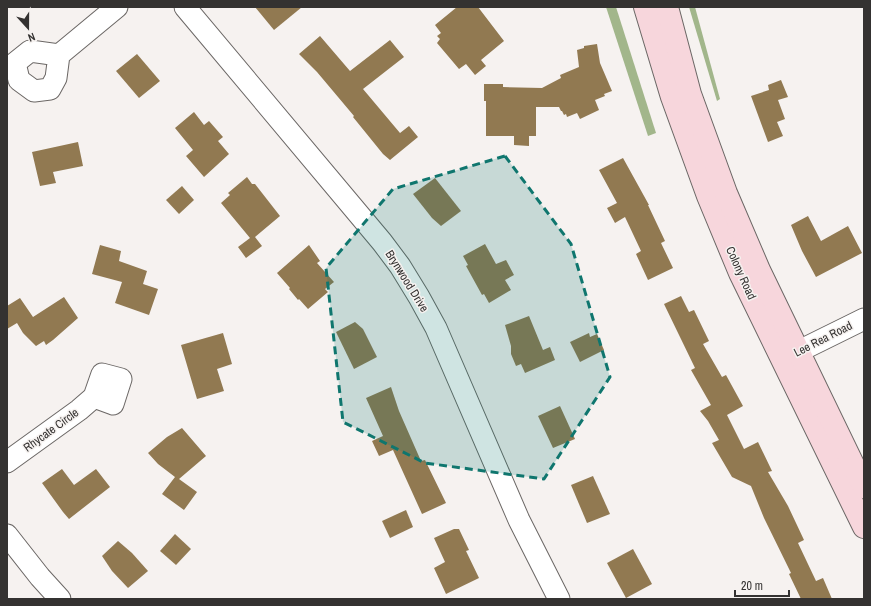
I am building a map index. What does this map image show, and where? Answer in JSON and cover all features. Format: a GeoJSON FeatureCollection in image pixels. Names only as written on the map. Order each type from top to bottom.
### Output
{"type":"FeatureCollection","features":[{"type":"Feature","properties":{"kind":"main road","name":"Colony Road"},"geometry":{"type":"LineString","coordinates":[[645,7],[672,97],[708,196],[740,273],[791,356],[864,487]]}},
{"type":"Feature","properties":{"kind":"main road","name":"Colony Road"},"geometry":{"type":"LineString","coordinates":[[670,16],[690,94],[726,193],[759,270],[791,356],[864,527]]}},
{"type":"Feature","properties":{"kind":"main road"},"geometry":{"type":"LineString","coordinates":[[652,32],[670,16]]}},
{"type":"Feature","properties":{"kind":"street"},"geometry":{"type":"LineString","coordinates":[[59,55],[117,7]]}},
{"type":"Feature","properties":{"kind":"street","name":"Brynwood Drive"},"geometry":{"type":"LineString","coordinates":[[184,7],[382,242],[400,266],[419,296],[436,328],[519,520],[559,599]]}},
{"type":"Feature","properties":{"kind":"street","name":"Lee Rea Road"},"geometry":{"type":"LineString","coordinates":[[791,356],[864,319]]}},
{"type":"Feature","properties":{"kind":"street","name":"Rhycate Circle"},"geometry":{"type":"LineString","coordinates":[[7,462],[79,410],[94,397]]}},
{"type":"Feature","properties":{"kind":"street"},"geometry":{"type":"LineString","coordinates":[[7,535],[40,577],[60,599]]}},
{"type":"Feature","properties":{"kind":"highlighted area"},"geometry":{"type":"Polygon","coordinates":[[[505,156],[571,244],[610,377],[544,479],[425,463],[343,422],[326,268],[393,189],[505,156]]]}},
{"type":"Feature","properties":{"kind":"green space"},"geometry":{"type":"Polygon","coordinates":[[[606,7],[616,7],[656,133],[648,136],[606,7]]]}},
{"type":"Feature","properties":{"kind":"green space"},"geometry":{"type":"Polygon","coordinates":[[[689,7],[695,7],[720,99],[717,101],[689,7]]]}},
{"type":"Feature","properties":{"kind":"building"},"geometry":{"type":"Polygon","coordinates":[[[255,7],[302,7],[274,30],[255,7]]]}},
{"type":"Feature","properties":{"kind":"building"},"geometry":{"type":"Polygon","coordinates":[[[457,7],[478,7],[504,41],[481,60],[486,66],[475,75],[466,64],[459,69],[437,43],[440,39],[437,36],[441,33],[435,25],[457,7]]]}},
{"type":"Feature","properties":{"kind":"building"},"geometry":{"type":"Polygon","coordinates":[[[320,36],[350,71],[390,40],[404,57],[363,89],[400,133],[409,126],[418,137],[390,160],[383,154],[353,117],[354,116],[317,72],[299,54],[320,36]]]}},
{"type":"Feature","properties":{"kind":"building"},"geometry":{"type":"Polygon","coordinates":[[[597,44],[600,63],[612,91],[595,100],[599,110],[580,119],[577,113],[567,117],[559,107],[536,107],[536,136],[529,136],[529,146],[514,145],[514,136],[486,136],[486,101],[484,101],[484,84],[503,84],[503,87],[542,88],[561,78],[560,75],[579,67],[577,50],[584,48],[584,46],[597,44]]]}},
{"type":"Feature","properties":{"kind":"building"},"geometry":{"type":"Polygon","coordinates":[[[137,54],[160,81],[139,98],[116,71],[137,54]]]}},
{"type":"Feature","properties":{"kind":"building"},"geometry":{"type":"Polygon","coordinates":[[[781,80],[788,97],[778,100],[785,119],[777,122],[783,136],[768,142],[751,96],[769,90],[768,85],[781,80]]]}},
{"type":"Feature","properties":{"kind":"building"},"geometry":{"type":"Polygon","coordinates":[[[194,112],[204,125],[209,121],[223,137],[218,141],[229,154],[204,177],[186,156],[193,150],[175,128],[194,112]]]}},
{"type":"Feature","properties":{"kind":"building"},"geometry":{"type":"Polygon","coordinates":[[[78,142],[83,166],[53,172],[56,183],[40,186],[32,152],[78,142]]]}},
{"type":"Feature","properties":{"kind":"building"},"geometry":{"type":"Polygon","coordinates":[[[623,158],[649,205],[665,241],[661,243],[673,268],[648,280],[636,254],[641,251],[625,217],[615,223],[607,208],[617,203],[599,170],[623,158]]]}},
{"type":"Feature","properties":{"kind":"building"},"geometry":{"type":"Polygon","coordinates":[[[247,177],[252,184],[255,184],[280,216],[255,237],[262,246],[246,258],[238,247],[250,238],[221,203],[230,195],[228,193],[247,177]]]}},
{"type":"Feature","properties":{"kind":"building"},"geometry":{"type":"Polygon","coordinates":[[[435,178],[461,211],[441,226],[432,218],[413,194],[435,178]]]}},
{"type":"Feature","properties":{"kind":"building"},"geometry":{"type":"Polygon","coordinates":[[[182,186],[194,200],[179,214],[166,200],[182,186]]]}},
{"type":"Feature","properties":{"kind":"building"},"geometry":{"type":"Polygon","coordinates":[[[808,216],[821,241],[848,226],[862,253],[816,277],[802,251],[791,225],[808,216]]]}},
{"type":"Feature","properties":{"kind":"building"},"geometry":{"type":"Polygon","coordinates":[[[485,244],[496,264],[506,260],[514,275],[505,280],[511,290],[489,303],[484,294],[482,295],[466,266],[468,265],[463,256],[485,244]]]}},
{"type":"Feature","properties":{"kind":"building"},"geometry":{"type":"Polygon","coordinates":[[[100,245],[121,251],[119,261],[147,271],[143,284],[158,289],[149,315],[115,303],[122,282],[92,274],[100,245]]]}},
{"type":"Feature","properties":{"kind":"building"},"geometry":{"type":"Polygon","coordinates":[[[309,245],[320,261],[317,263],[334,282],[325,289],[328,292],[308,309],[299,299],[298,300],[277,273],[309,245]]]}},
{"type":"Feature","properties":{"kind":"building"},"geometry":{"type":"Polygon","coordinates":[[[681,296],[689,312],[694,310],[709,341],[703,344],[722,377],[726,375],[743,406],[727,415],[744,449],[758,442],[772,471],[768,472],[788,506],[804,540],[798,543],[816,581],[823,578],[832,599],[801,599],[789,574],[791,573],[764,518],[751,486],[732,477],[712,443],[719,440],[708,421],[700,411],[711,405],[691,370],[695,368],[664,304],[681,296]]]}},
{"type":"Feature","properties":{"kind":"building"},"geometry":{"type":"Polygon","coordinates":[[[64,297],[78,318],[46,345],[44,341],[36,346],[23,333],[17,323],[7,329],[7,306],[20,298],[33,317],[64,297]]]}},
{"type":"Feature","properties":{"kind":"building"},"geometry":{"type":"Polygon","coordinates":[[[529,316],[543,350],[550,347],[555,360],[525,373],[521,364],[516,366],[511,354],[511,346],[505,325],[529,316]]]}},
{"type":"Feature","properties":{"kind":"building"},"geometry":{"type":"Polygon","coordinates":[[[355,322],[363,329],[377,357],[354,369],[336,332],[355,322]]]}},
{"type":"Feature","properties":{"kind":"building"},"geometry":{"type":"Polygon","coordinates":[[[223,333],[232,364],[217,369],[224,391],[197,399],[181,345],[223,333]]]}},
{"type":"Feature","properties":{"kind":"building"},"geometry":{"type":"Polygon","coordinates":[[[589,333],[590,337],[597,334],[604,350],[580,362],[570,342],[589,333]]]}},
{"type":"Feature","properties":{"kind":"building"},"geometry":{"type":"Polygon","coordinates":[[[391,387],[399,411],[421,461],[425,460],[446,503],[422,514],[393,450],[379,456],[372,441],[383,436],[366,398],[391,387]]]}},
{"type":"Feature","properties":{"kind":"building"},"geometry":{"type":"Polygon","coordinates":[[[560,406],[575,439],[553,448],[538,416],[560,406]]]}},
{"type":"Feature","properties":{"kind":"building"},"geometry":{"type":"Polygon","coordinates":[[[182,428],[206,456],[179,479],[197,492],[184,510],[162,494],[175,477],[158,464],[148,453],[167,437],[182,428]]]}},
{"type":"Feature","properties":{"kind":"building"},"geometry":{"type":"Polygon","coordinates":[[[62,469],[74,485],[96,469],[110,487],[69,519],[42,483],[62,469]]]}},
{"type":"Feature","properties":{"kind":"building"},"geometry":{"type":"Polygon","coordinates":[[[593,476],[610,514],[587,523],[571,485],[593,476]]]}},
{"type":"Feature","properties":{"kind":"building"},"geometry":{"type":"Polygon","coordinates":[[[406,510],[413,527],[390,538],[382,521],[406,510]]]}},
{"type":"Feature","properties":{"kind":"building"},"geometry":{"type":"Polygon","coordinates":[[[454,529],[459,529],[469,550],[466,551],[479,578],[446,594],[434,568],[445,562],[434,538],[454,529]]]}},
{"type":"Feature","properties":{"kind":"building"},"geometry":{"type":"Polygon","coordinates":[[[175,534],[191,549],[176,565],[160,551],[175,534]]]}},
{"type":"Feature","properties":{"kind":"building"},"geometry":{"type":"Polygon","coordinates":[[[118,541],[132,553],[148,571],[128,588],[112,571],[102,556],[118,541]]]}},
{"type":"Feature","properties":{"kind":"building"},"geometry":{"type":"Polygon","coordinates":[[[633,549],[652,584],[626,598],[607,563],[633,549]]]}}]}
